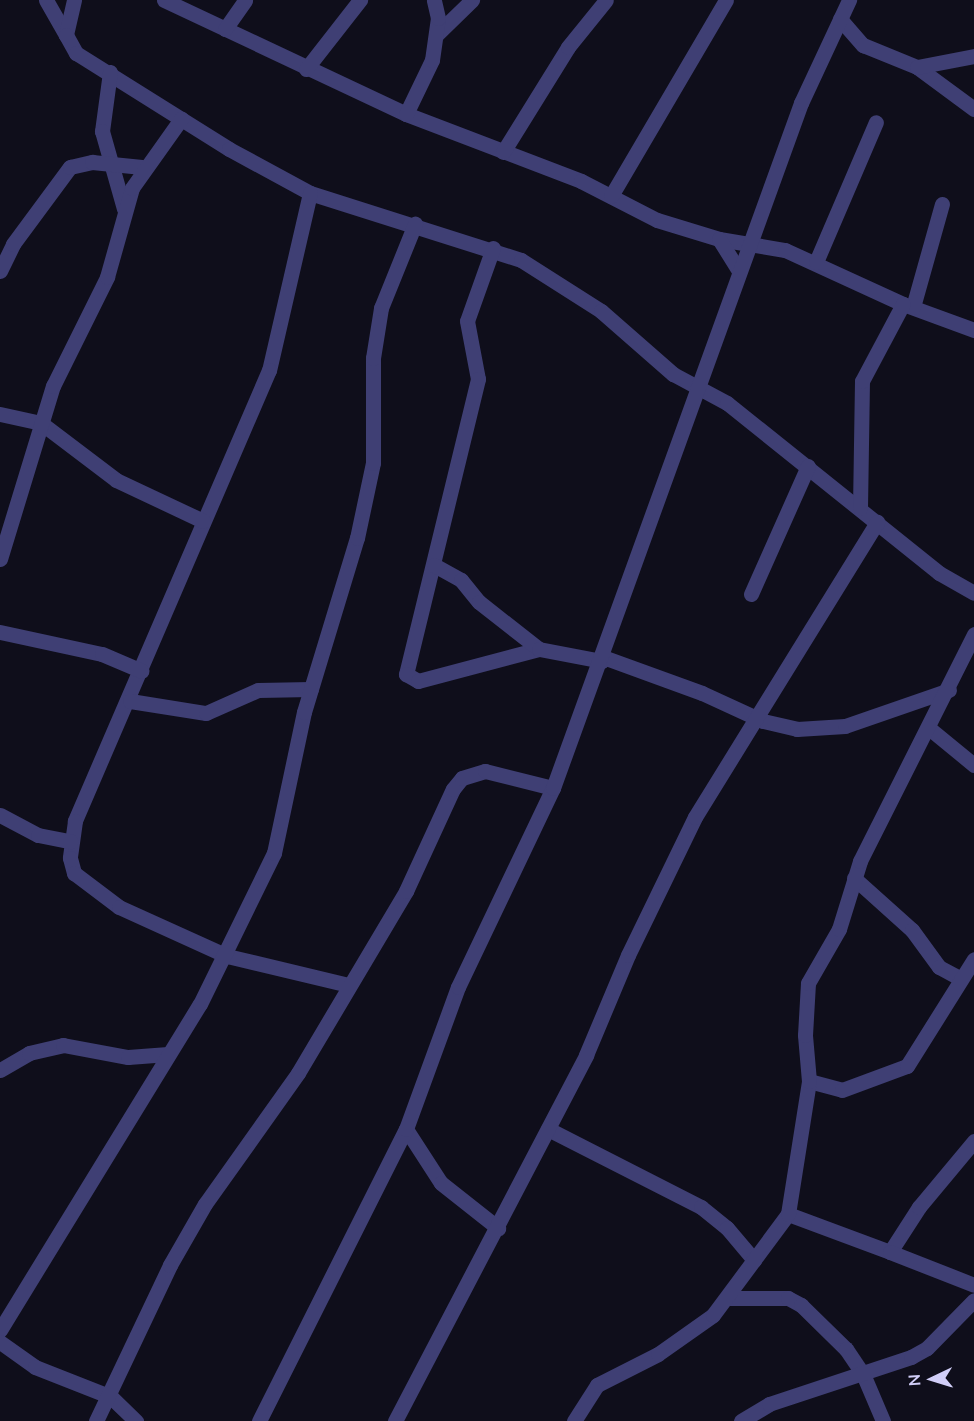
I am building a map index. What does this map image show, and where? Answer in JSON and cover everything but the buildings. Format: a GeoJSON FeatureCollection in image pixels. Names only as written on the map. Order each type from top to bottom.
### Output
{"type":"FeatureCollection","features":[{"type":"Feature","properties":{"kind":"street"},"geometry":{"type":"LineString","coordinates":[[46,0],[76,53],[110,72],[181,119],[310,193],[493,248],[521,260],[592,306],[649,356],[727,403],[939,573],[974,593]]}},
{"type":"Feature","properties":{"kind":"street"},"geometry":{"type":"LineString","coordinates":[[66,35],[74,0]]}},
{"type":"Feature","properties":{"kind":"street"},"geometry":{"type":"LineString","coordinates":[[165,0],[306,69],[405,114],[611,196],[657,220],[719,239],[749,242],[816,262],[908,305],[974,330]]}},
{"type":"Feature","properties":{"kind":"street"},"geometry":{"type":"LineString","coordinates":[[225,29],[245,0]]}},
{"type":"Feature","properties":{"kind":"street"},"geometry":{"type":"LineString","coordinates":[[306,69],[360,0]]}},
{"type":"Feature","properties":{"kind":"street"},"geometry":{"type":"LineString","coordinates":[[405,114],[432,60],[437,34],[434,0]]}},
{"type":"Feature","properties":{"kind":"street"},"geometry":{"type":"LineString","coordinates":[[437,34],[472,0]]}},
{"type":"Feature","properties":{"kind":"street"},"geometry":{"type":"LineString","coordinates":[[503,152],[568,47],[606,0]]}},
{"type":"Feature","properties":{"kind":"street"},"geometry":{"type":"LineString","coordinates":[[611,196],[726,0]]}},
{"type":"Feature","properties":{"kind":"street"},"geometry":{"type":"LineString","coordinates":[[259,1421],[406,1129],[458,987],[553,788],[602,659],[749,242],[801,104],[849,0]]}},
{"type":"Feature","properties":{"kind":"street"},"geometry":{"type":"LineString","coordinates":[[840,19],[863,45],[917,67],[974,109]]}},
{"type":"Feature","properties":{"kind":"street"},"geometry":{"type":"LineString","coordinates":[[917,67],[974,56]]}},
{"type":"Feature","properties":{"kind":"street"},"geometry":{"type":"LineString","coordinates":[[110,72],[102,131],[124,209]]}},
{"type":"Feature","properties":{"kind":"street"},"geometry":{"type":"LineString","coordinates":[[0,559],[57,375],[107,277],[124,209],[142,167],[181,119]]}},
{"type":"Feature","properties":{"kind":"street"},"geometry":{"type":"LineString","coordinates":[[816,262],[876,122]]}},
{"type":"Feature","properties":{"kind":"street"},"geometry":{"type":"LineString","coordinates":[[0,271],[13,244],[70,167],[92,162],[111,167],[142,167]]}},
{"type":"Feature","properties":{"kind":"street"},"geometry":{"type":"LineString","coordinates":[[310,193],[276,349],[70,841],[74,873],[94,891],[227,956],[349,985]]}},
{"type":"Feature","properties":{"kind":"street"},"geometry":{"type":"LineString","coordinates":[[860,508],[862,381],[908,305],[942,204]]}},
{"type":"Feature","properties":{"kind":"street"},"geometry":{"type":"LineString","coordinates":[[0,1330],[227,956],[274,854],[311,689],[357,538],[373,463],[373,358],[381,308],[415,224]]}},
{"type":"Feature","properties":{"kind":"street"},"geometry":{"type":"LineString","coordinates":[[719,239],[739,271]]}},
{"type":"Feature","properties":{"kind":"street"},"geometry":{"type":"LineString","coordinates":[[493,248],[467,321],[478,379],[434,566],[405,664],[410,680],[539,649],[602,659],[755,715],[778,727],[820,730],[949,690]]}},
{"type":"Feature","properties":{"kind":"street"},"geometry":{"type":"LineString","coordinates":[[0,414],[41,423],[116,480],[203,521]]}},
{"type":"Feature","properties":{"kind":"street"},"geometry":{"type":"LineString","coordinates":[[751,594],[808,466]]}},
{"type":"Feature","properties":{"kind":"street"},"geometry":{"type":"LineString","coordinates":[[395,1421],[548,1129],[695,817],[755,715],[877,522]]}},
{"type":"Feature","properties":{"kind":"street"},"geometry":{"type":"LineString","coordinates":[[434,566],[461,580],[479,602],[539,649]]}},
{"type":"Feature","properties":{"kind":"street"},"geometry":{"type":"LineString","coordinates":[[0,632],[102,654],[142,672]]}},
{"type":"Feature","properties":{"kind":"street"},"geometry":{"type":"LineString","coordinates":[[574,1421],[597,1386],[693,1330],[728,1298],[788,1214],[810,1081],[805,1035],[808,983],[839,929],[854,878],[930,729],[973,638]]}},
{"type":"Feature","properties":{"kind":"street"},"geometry":{"type":"LineString","coordinates":[[130,701],[206,713],[258,690],[311,689]]}},
{"type":"Feature","properties":{"kind":"street"},"geometry":{"type":"LineString","coordinates":[[930,729],[974,765]]}},
{"type":"Feature","properties":{"kind":"street"},"geometry":{"type":"LineString","coordinates":[[96,1421],[111,1397],[170,1265],[205,1204],[298,1073],[406,891],[462,778],[485,771],[553,788]]}},
{"type":"Feature","properties":{"kind":"street"},"geometry":{"type":"LineString","coordinates":[[0,815],[38,835],[70,841]]}},
{"type":"Feature","properties":{"kind":"street"},"geometry":{"type":"LineString","coordinates":[[854,878],[912,930],[939,968],[960,978]]}},
{"type":"Feature","properties":{"kind":"street"},"geometry":{"type":"LineString","coordinates":[[810,1081],[842,1090],[907,1066],[974,959]]}},
{"type":"Feature","properties":{"kind":"street"},"geometry":{"type":"LineString","coordinates":[[0,1070],[29,1053],[63,1045],[128,1057],[168,1054]]}},
{"type":"Feature","properties":{"kind":"street"},"geometry":{"type":"LineString","coordinates":[[406,1129],[441,1183],[498,1228]]}},
{"type":"Feature","properties":{"kind":"street"},"geometry":{"type":"LineString","coordinates":[[548,1129],[701,1207],[727,1227],[754,1260]]}},
{"type":"Feature","properties":{"kind":"street"},"geometry":{"type":"LineString","coordinates":[[890,1252],[919,1207],[974,1141]]}},
{"type":"Feature","properties":{"kind":"street"},"geometry":{"type":"LineString","coordinates":[[788,1214],[974,1285]]}},
{"type":"Feature","properties":{"kind":"street"},"geometry":{"type":"LineString","coordinates":[[728,1298],[788,1298],[818,1319],[863,1374],[883,1421]]}},
{"type":"Feature","properties":{"kind":"street"},"geometry":{"type":"LineString","coordinates":[[741,1421],[769,1404],[863,1374],[927,1348],[974,1300]]}},
{"type":"Feature","properties":{"kind":"street"},"geometry":{"type":"LineString","coordinates":[[0,1342],[35,1368],[111,1397],[136,1421]]}}]}
